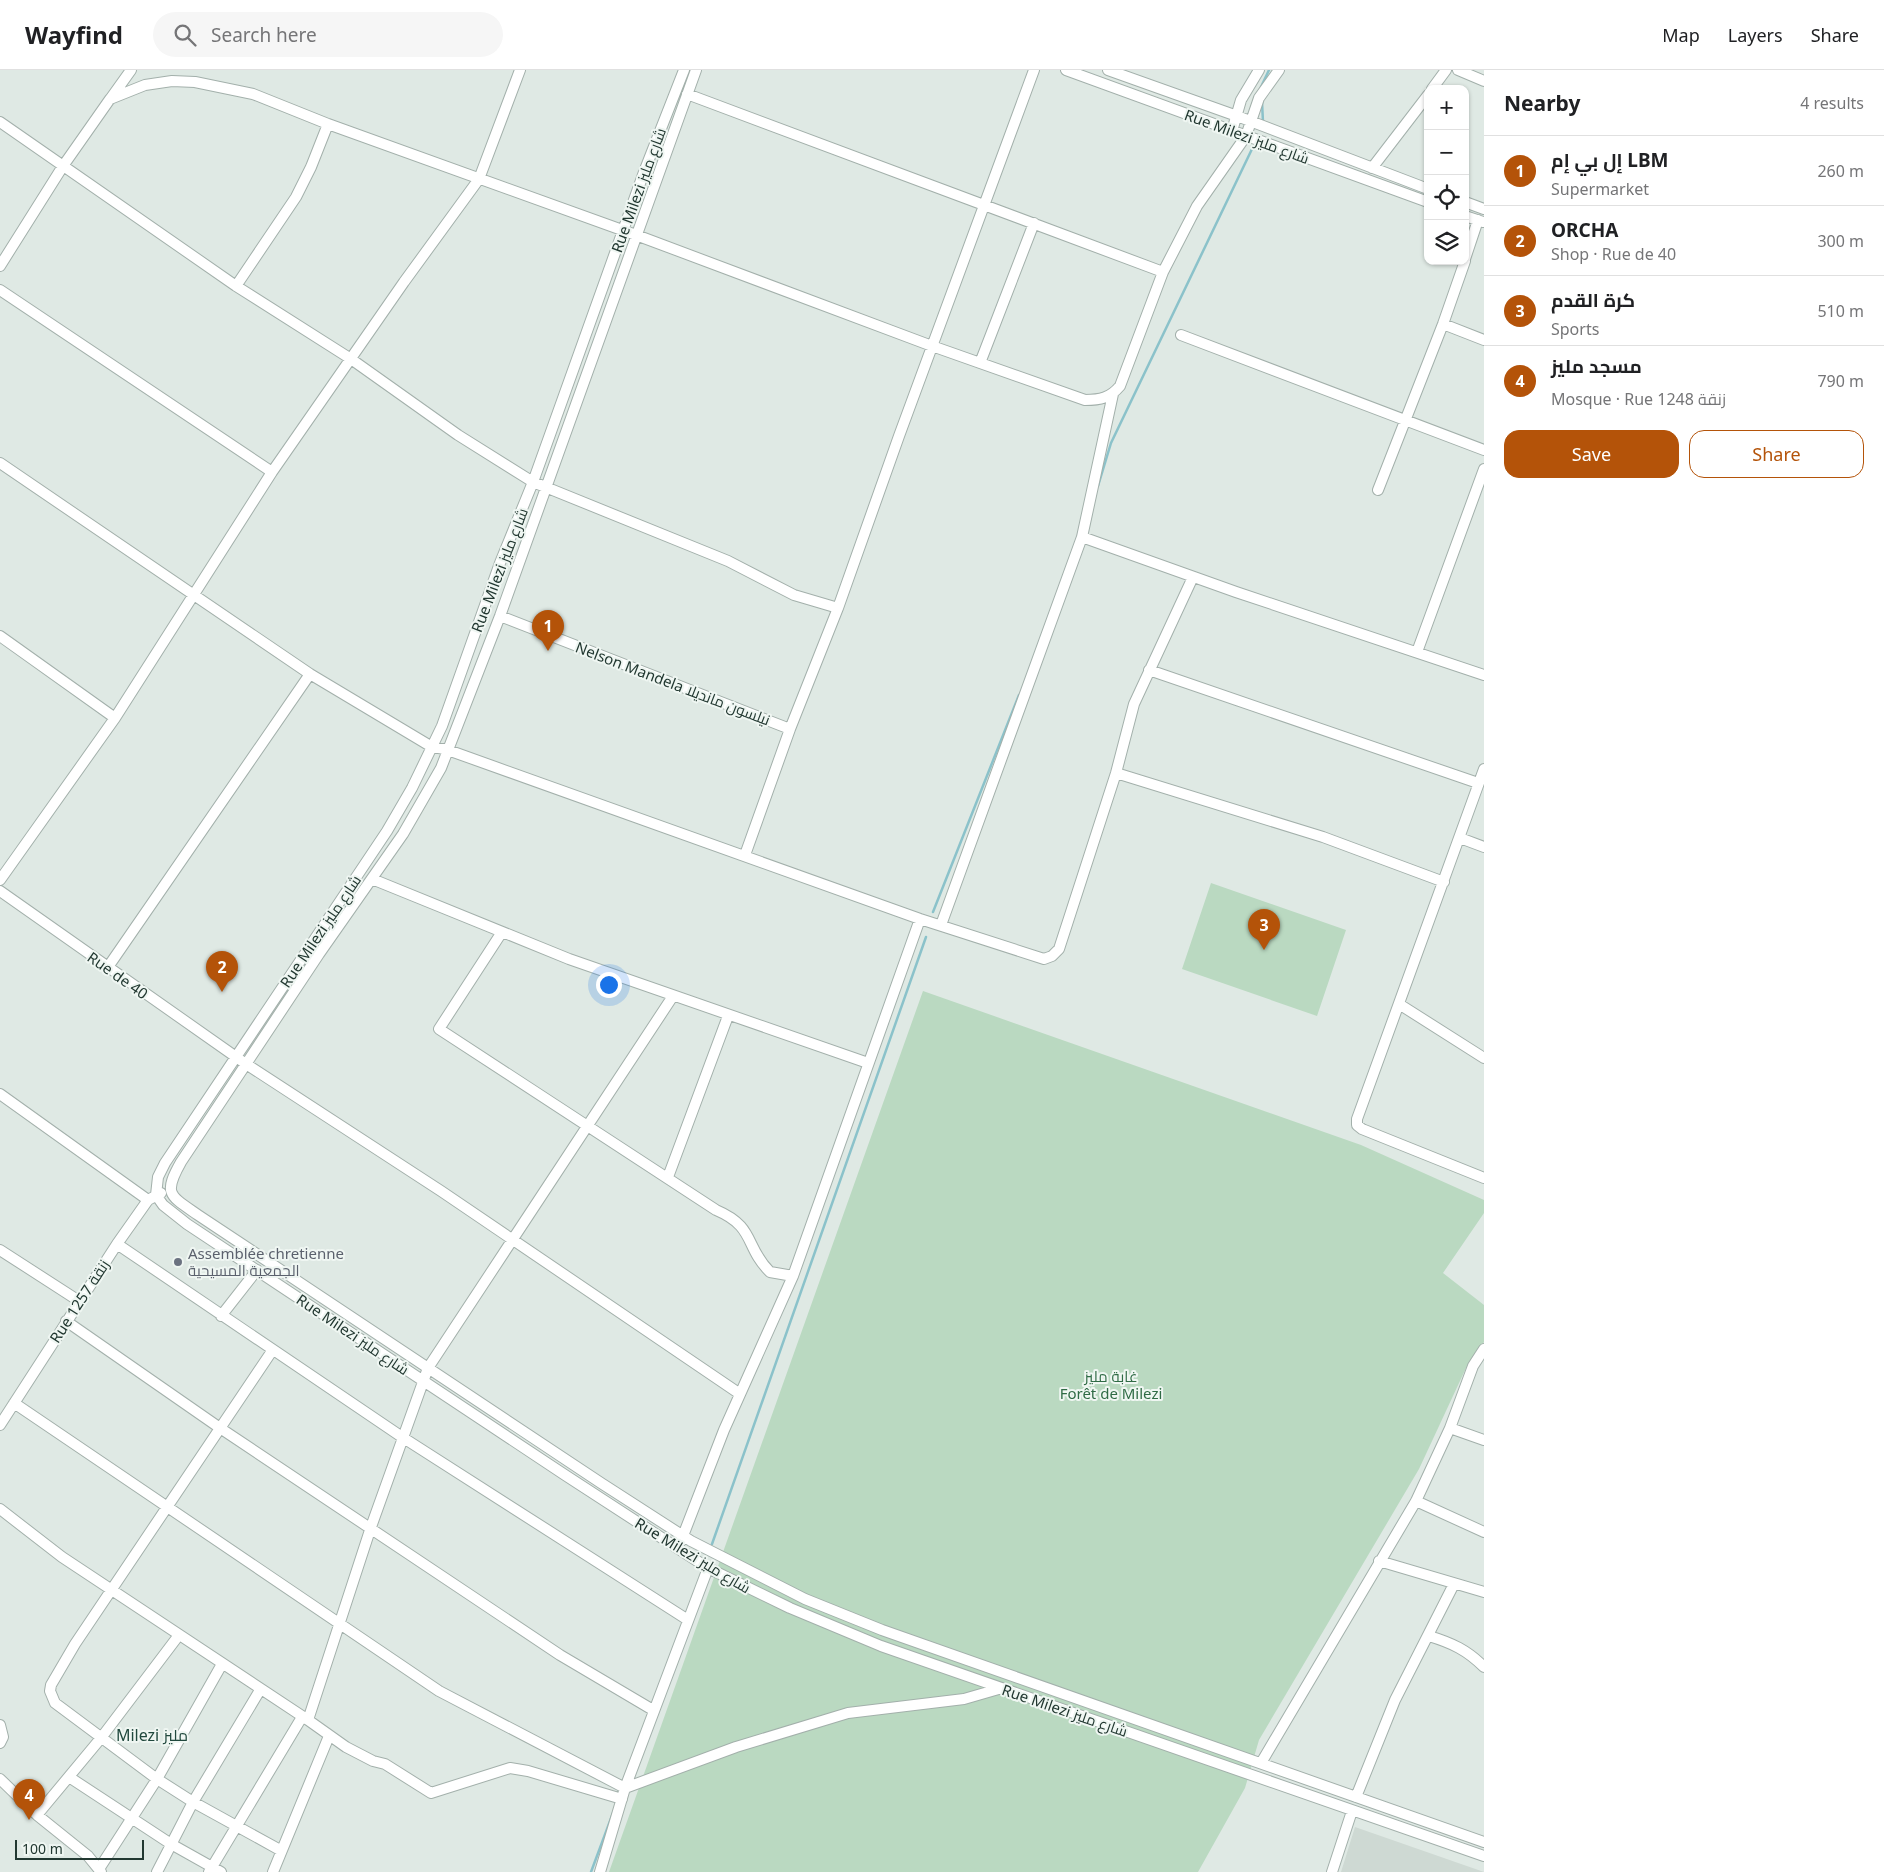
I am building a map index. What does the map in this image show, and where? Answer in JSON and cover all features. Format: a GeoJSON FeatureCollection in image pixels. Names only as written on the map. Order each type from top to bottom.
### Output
{"type":"FeatureCollection","features":[{"type":"Feature","properties":{"kind":"street"},"geometry":{"type":"LineString","coordinates":[[0,266],[63,166],[131,70]]}},
{"type":"Feature","properties":{"kind":"street"},"geometry":{"type":"LineString","coordinates":[[0,880],[115,718],[272,472],[479,179],[520,70]]}},
{"type":"Feature","properties":{"kind":"street","name":"Rue Milezi شارع مليز"},"geometry":{"type":"LineString","coordinates":[[684,70],[623,231],[533,482],[500,563],[442,726],[387,832],[165,1163],[158,1177],[152,1197],[187,1224],[708,1568],[790,1608],[881,1646],[1484,1856]]}},
{"type":"Feature","properties":{"kind":"street","name":"Rue Milezi شارع مليز"},"geometry":{"type":"LineString","coordinates":[[696,70],[500,616],[448,750],[422,802],[181,1162],[169,1184],[170,1191],[184,1205],[428,1368],[683,1535],[738,1566],[805,1599],[882,1630],[1484,1842]]}},
{"type":"Feature","properties":{"kind":"street"},"geometry":{"type":"LineString","coordinates":[[746,855],[790,729],[838,608],[1034,70]]}},
{"type":"Feature","properties":{"kind":"street","name":"Rue Milezi شارع مليز"},"geometry":{"type":"LineString","coordinates":[[1066,70],[1424,201]]}},
{"type":"Feature","properties":{"kind":"street","name":"Rue Milezi شارع مليز"},"geometry":{"type":"LineString","coordinates":[[1108,70],[1237,116],[1424,188]]}},
{"type":"Feature","properties":{"kind":"street"},"geometry":{"type":"LineString","coordinates":[[1232,131],[1241,100],[1259,70]]}},
{"type":"Feature","properties":{"kind":"street"},"geometry":{"type":"LineString","coordinates":[[110,99],[145,85],[172,81],[194,82],[253,94],[328,124],[636,235],[932,346],[1085,400],[1101,400],[1113,394],[1120,386],[1163,272],[1197,206],[1246,136],[1259,98],[1280,70]]}},
{"type":"Feature","properties":{"kind":"street"},"geometry":{"type":"LineString","coordinates":[[1435,85],[1446,70]]}},
{"type":"Feature","properties":{"kind":"street"},"geometry":{"type":"LineString","coordinates":[[1458,70],[1484,81]]}},
{"type":"Feature","properties":{"kind":"street"},"geometry":{"type":"LineString","coordinates":[[688,94],[986,204],[1163,272]]}},
{"type":"Feature","properties":{"kind":"street"},"geometry":{"type":"LineString","coordinates":[[1372,168],[1424,99]]}},
{"type":"Feature","properties":{"kind":"street"},"geometry":{"type":"LineString","coordinates":[[0,122],[236,286],[351,359],[458,435],[533,482],[728,561],[794,595],[838,608]]}},
{"type":"Feature","properties":{"kind":"street"},"geometry":{"type":"LineString","coordinates":[[236,286],[296,196],[311,168],[328,124]]}},
{"type":"Feature","properties":{"kind":"street"},"geometry":{"type":"LineString","coordinates":[[1469,203],[1484,209]]}},
{"type":"Feature","properties":{"kind":"street"},"geometry":{"type":"LineString","coordinates":[[1469,218],[1481,222],[1469,250]]}},
{"type":"Feature","properties":{"kind":"street"},"geometry":{"type":"LineString","coordinates":[[980,363],[1034,223]]}},
{"type":"Feature","properties":{"kind":"street"},"geometry":{"type":"LineString","coordinates":[[1378,490],[1443,324],[1463,265]]}},
{"type":"Feature","properties":{"kind":"street"},"geometry":{"type":"LineString","coordinates":[[0,290],[272,472]]}},
{"type":"Feature","properties":{"kind":"street"},"geometry":{"type":"LineString","coordinates":[[1443,324],[1484,340]]}},
{"type":"Feature","properties":{"kind":"street"},"geometry":{"type":"LineString","coordinates":[[1181,335],[1484,450]]}},
{"type":"Feature","properties":{"kind":"street"},"geometry":{"type":"LineString","coordinates":[[941,925],[1082,537],[1113,394]]}},
{"type":"Feature","properties":{"kind":"street"},"geometry":{"type":"LineString","coordinates":[[0,462],[193,596],[310,674],[432,747],[448,750],[746,855],[920,919],[1044,959],[1052,956],[1059,949],[1116,773],[1134,704],[1193,577]]}},
{"type":"Feature","properties":{"kind":"street"},"geometry":{"type":"LineString","coordinates":[[1417,652],[1484,469]]}},
{"type":"Feature","properties":{"kind":"street"},"geometry":{"type":"LineString","coordinates":[[1082,537],[1193,577],[1484,675]]}},
{"type":"Feature","properties":{"kind":"street","name":"Nelson Mandela نيلسون مانديلا"},"geometry":{"type":"LineString","coordinates":[[500,616],[790,729]]}},
{"type":"Feature","properties":{"kind":"street"},"geometry":{"type":"LineString","coordinates":[[0,636],[115,718]]}},
{"type":"Feature","properties":{"kind":"street"},"geometry":{"type":"LineString","coordinates":[[1149,670],[1478,784]]}},
{"type":"Feature","properties":{"kind":"street"},"geometry":{"type":"LineString","coordinates":[[108,967],[310,674]]}},
{"type":"Feature","properties":{"kind":"street"},"geometry":{"type":"LineString","coordinates":[[1484,769],[1357,1119],[1357,1125],[1362,1129],[1484,1178]]}},
{"type":"Feature","properties":{"kind":"street"},"geometry":{"type":"LineString","coordinates":[[1116,773],[1323,837],[1444,882]]}},
{"type":"Feature","properties":{"kind":"street"},"geometry":{"type":"LineString","coordinates":[[1460,838],[1484,847]]}},
{"type":"Feature","properties":{"kind":"street"},"geometry":{"type":"LineString","coordinates":[[372,879],[502,932],[673,996],[868,1063]]}},
{"type":"Feature","properties":{"kind":"street","name":"Rue de 40"},"geometry":{"type":"LineString","coordinates":[[0,892],[246,1064],[511,1239],[740,1394]]}},
{"type":"Feature","properties":{"kind":"street"},"geometry":{"type":"LineString","coordinates":[[678,1548],[740,1394],[793,1276],[920,919]]}},
{"type":"Feature","properties":{"kind":"street"},"geometry":{"type":"LineString","coordinates":[[502,932],[439,1029],[742,1225],[756,1253],[770,1272],[793,1276]]}},
{"type":"Feature","properties":{"kind":"street"},"geometry":{"type":"LineString","coordinates":[[69,1778],[132,1820],[214,1870],[235,1825],[305,1718],[392,1472],[422,1380],[428,1368],[511,1239],[673,996]]}},
{"type":"Feature","properties":{"kind":"street"},"geometry":{"type":"LineString","coordinates":[[1399,1004],[1484,1058]]}},
{"type":"Feature","properties":{"kind":"street"},"geometry":{"type":"LineString","coordinates":[[668,1177],[728,1016]]}},
{"type":"Feature","properties":{"kind":"street"},"geometry":{"type":"LineString","coordinates":[[0,1094],[152,1197],[170,1191]]}},
{"type":"Feature","properties":{"kind":"street","name":"Rue 1257 زنقة"},"geometry":{"type":"LineString","coordinates":[[0,1425],[117,1244],[152,1197]]}},
{"type":"Feature","properties":{"kind":"street"},"geometry":{"type":"LineString","coordinates":[[117,1244],[272,1351],[402,1437],[688,1620]]}},
{"type":"Feature","properties":{"kind":"street"},"geometry":{"type":"LineString","coordinates":[[0,1250],[79,1301]]}},
{"type":"Feature","properties":{"kind":"street"},"geometry":{"type":"LineString","coordinates":[[221,1316],[257,1270]]}},
{"type":"Feature","properties":{"kind":"street"},"geometry":{"type":"LineString","coordinates":[[66,1321],[220,1428],[371,1527],[560,1655],[653,1710]]}},
{"type":"Feature","properties":{"kind":"street"},"geometry":{"type":"LineString","coordinates":[[1261,1763],[1416,1501],[1450,1428],[1473,1366],[1484,1349]]}},
{"type":"Feature","properties":{"kind":"street"},"geometry":{"type":"LineString","coordinates":[[272,1351],[75,1644],[51,1685],[50,1691],[55,1703],[157,1779],[193,1802],[280,1850]]}},
{"type":"Feature","properties":{"kind":"street"},"geometry":{"type":"LineString","coordinates":[[1473,1366],[1484,1370]]}},
{"type":"Feature","properties":{"kind":"street"},"geometry":{"type":"LineString","coordinates":[[14,1403],[439,1691],[625,1788],[736,1747],[848,1713],[964,1699],[1002,1688]]}},
{"type":"Feature","properties":{"kind":"street"},"geometry":{"type":"LineString","coordinates":[[1450,1428],[1484,1440]]}},
{"type":"Feature","properties":{"kind":"street"},"geometry":{"type":"LineString","coordinates":[[1416,1501],[1484,1532]]}},
{"type":"Feature","properties":{"kind":"street"},"geometry":{"type":"LineString","coordinates":[[0,1509],[62,1556],[260,1690],[305,1718],[329,1736],[373,1761],[385,1764],[431,1794],[510,1768],[528,1771],[622,1799]]}},
{"type":"Feature","properties":{"kind":"street"},"geometry":{"type":"LineString","coordinates":[[1379,1561],[1484,1592]]}},
{"type":"Feature","properties":{"kind":"street"},"geometry":{"type":"LineString","coordinates":[[600,1872],[625,1788],[708,1568]]}},
{"type":"Feature","properties":{"kind":"street"},"geometry":{"type":"LineString","coordinates":[[1356,1797],[1396,1700],[1454,1584]]}},
{"type":"Feature","properties":{"kind":"street"},"geometry":{"type":"LineString","coordinates":[[37,1815],[101,1738],[179,1635]]}},
{"type":"Feature","properties":{"kind":"street"},"geometry":{"type":"LineString","coordinates":[[1429,1636],[1458,1646],[1471,1654],[1484,1668]]}},
{"type":"Feature","properties":{"kind":"street"},"geometry":{"type":"LineString","coordinates":[[0,1779],[37,1815],[88,1856],[100,1871],[157,1779],[222,1664]]}},
{"type":"Feature","properties":{"kind":"street"},"geometry":{"type":"LineString","coordinates":[[157,1872],[193,1802],[260,1690]]}},
{"type":"Feature","properties":{"kind":"street"},"geometry":{"type":"LineString","coordinates":[[0,1725],[4,1737],[0,1743]]}},
{"type":"Feature","properties":{"kind":"street"},"geometry":{"type":"LineString","coordinates":[[273,1872],[280,1850],[329,1736]]}},
{"type":"Feature","properties":{"kind":"street"},"geometry":{"type":"LineString","coordinates":[[1332,1872],[1352,1811]]}},
{"type":"Feature","properties":{"kind":"shaded area"},"geometry":{"type":"Polygon","coordinates":[[[1355,1827],[1484,1872],[1341,1872],[1355,1827]]]}},
{"type":"Feature","properties":{"kind":"green space"},"geometry":{"type":"Polygon","coordinates":[[[1211,883],[1346,930],[1317,1016],[1182,969],[1211,883]]]}},
{"type":"Feature","properties":{"kind":"green space","name":"غابة مليز Forêt de Milezi"},"geometry":{"type":"Polygon","coordinates":[[[923,991],[1361,1145],[1484,1200],[1484,1213],[1443,1273],[1484,1305],[1484,1342],[1466,1368],[1419,1469],[1259,1740],[1245,1788],[1198,1872],[609,1872],[923,991]]]}},
{"type":"Feature","properties":{"kind":"waterway"},"geometry":{"type":"LineString","coordinates":[[1261,87],[1269,70]]}},
{"type":"Feature","properties":{"kind":"waterway"},"geometry":{"type":"LineString","coordinates":[[1262,102],[1263,122]]}},
{"type":"Feature","properties":{"kind":"waterway"},"geometry":{"type":"LineString","coordinates":[[1098,486],[1111,443],[1252,149]]}},
{"type":"Feature","properties":{"kind":"waterway"},"geometry":{"type":"LineString","coordinates":[[933,912],[1019,695]]}},
{"type":"Feature","properties":{"kind":"waterway"},"geometry":{"type":"LineString","coordinates":[[712,1544],[926,937]]}},
{"type":"Feature","properties":{"kind":"waterway"},"geometry":{"type":"LineString","coordinates":[[591,1872],[613,1813]]}},
{"type":"Feature","properties":{"kind":"place","name":"إل بي إم LBM"},"geometry":{"type":"Point","coordinates":[548,651]}},
{"type":"Feature","properties":{"kind":"place","name":"كرة القدم"},"geometry":{"type":"Point","coordinates":[1264,950]}},
{"type":"Feature","properties":{"kind":"place","name":"ORCHA"},"geometry":{"type":"Point","coordinates":[222,992]}},
{"type":"Feature","properties":{"kind":"place","name":"Assemblée chretienne الجمعية المسيحية"},"geometry":{"type":"Point","coordinates":[178,1262]}},
{"type":"Feature","properties":{"kind":"place","name":"مسجد مليز"},"geometry":{"type":"Point","coordinates":[29,1820]}},
{"type":"Feature","properties":{"kind":"district","name":"Milezi مليز"},"geometry":{"type":"Point","coordinates":[152,1735]}}]}
